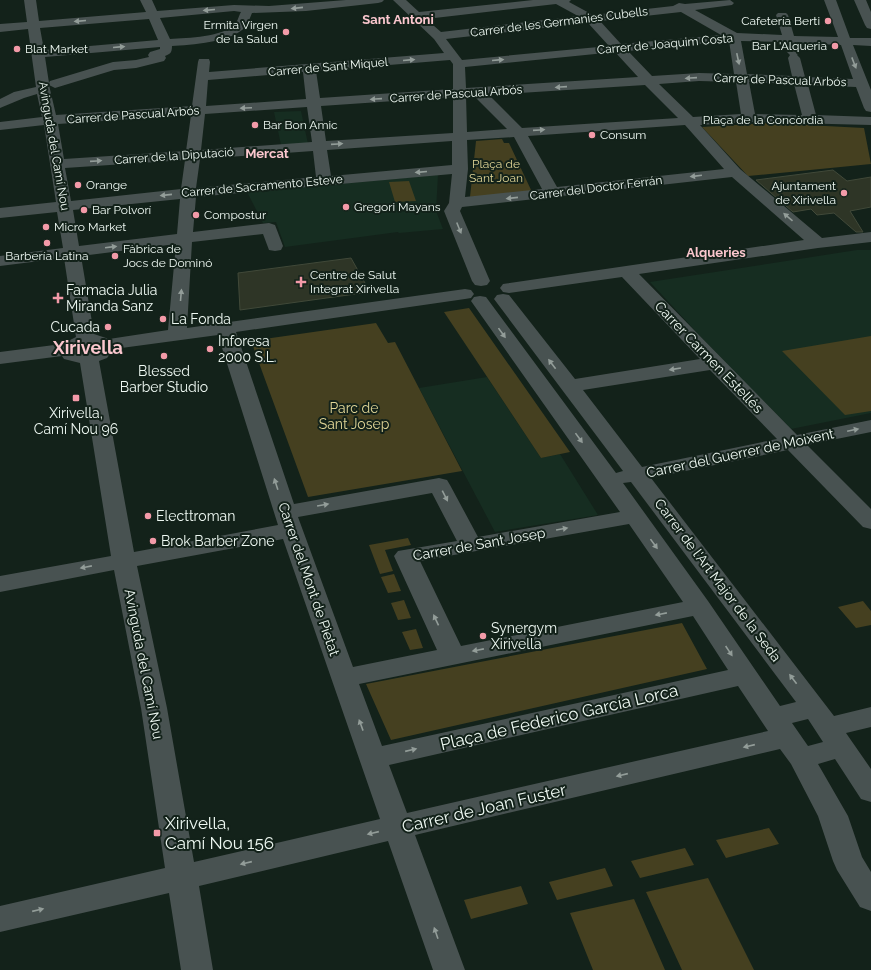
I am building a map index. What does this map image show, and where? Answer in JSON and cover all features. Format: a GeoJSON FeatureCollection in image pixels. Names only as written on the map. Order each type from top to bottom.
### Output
{"type":"FeatureCollection","features":[{"type":"Feature","properties":{"kind":"street"},"geometry":{"type":"LineString","coordinates":[[30,0],[39,58],[202,40],[226,34],[240,26],[248,10]]}},
{"type":"Feature","properties":{"kind":"street"},"geometry":{"type":"LineString","coordinates":[[146,0],[166,43],[166,51],[154,55],[160,58]]}},
{"type":"Feature","properties":{"kind":"street"},"geometry":{"type":"LineString","coordinates":[[238,0],[239,5],[248,10]]}},
{"type":"Feature","properties":{"kind":"street"},"geometry":{"type":"LineString","coordinates":[[0,28],[234,8],[248,10],[287,9],[378,0]]}},
{"type":"Feature","properties":{"kind":"street"},"geometry":{"type":"LineString","coordinates":[[399,0],[438,36],[456,60]]}},
{"type":"Feature","properties":{"kind":"street"},"geometry":{"type":"LineString","coordinates":[[456,0],[490,30]]}},
{"type":"Feature","properties":{"kind":"street"},"geometry":{"type":"LineString","coordinates":[[417,16],[560,0],[590,18],[689,121]]}},
{"type":"Feature","properties":{"kind":"street"},"geometry":{"type":"LineString","coordinates":[[670,0],[734,38]]}},
{"type":"Feature","properties":{"kind":"street"},"geometry":{"type":"LineString","coordinates":[[830,0],[871,108]]}},
{"type":"Feature","properties":{"kind":"street"},"geometry":{"type":"LineString","coordinates":[[860,0],[871,25]]}},
{"type":"Feature","properties":{"kind":"street"},"geometry":{"type":"LineString","coordinates":[[727,1],[749,118]]}},
{"type":"Feature","properties":{"kind":"street","name":"Carrer de les Germanies Cubells"},"geometry":{"type":"LineString","coordinates":[[438,36],[682,8],[727,1]]}},
{"type":"Feature","properties":{"kind":"street"},"geometry":{"type":"LineString","coordinates":[[782,15],[790,40],[810,119]]}},
{"type":"Feature","properties":{"kind":"street","name":"Carrer de Joaquim Costa"},"geometry":{"type":"LineString","coordinates":[[456,60],[734,38],[871,42]]}},
{"type":"Feature","properties":{"kind":"street"},"geometry":{"type":"LineString","coordinates":[[0,104],[19,95],[53,87],[113,66],[136,64],[178,55],[208,45],[202,40]]}},
{"type":"Feature","properties":{"kind":"street","name":"Avinguda del Camí Nou"},"geometry":{"type":"LineString","coordinates":[[39,58],[52,70],[53,87],[50,120],[57,164],[124,560],[154,708],[197,970]]}},
{"type":"Feature","properties":{"kind":"street","name":"Carrer de Sant Miquel"},"geometry":{"type":"LineString","coordinates":[[197,111],[203,70],[309,68],[456,60]]}},
{"type":"Feature","properties":{"kind":"street","name":"Carrer de l'Art Major de la Seda"},"geometry":{"type":"LineString","coordinates":[[456,60],[460,169],[457,203],[452,211],[487,293],[609,480],[699,607],[787,737],[833,816],[848,861],[871,898]]}},
{"type":"Feature","properties":{"kind":"street"},"geometry":{"type":"LineString","coordinates":[[309,68],[324,181]]}},
{"type":"Feature","properties":{"kind":"street","name":"Carrer de Pascual Arbós"},"geometry":{"type":"LineString","coordinates":[[0,126],[50,120],[698,78],[742,78],[862,83]]}},
{"type":"Feature","properties":{"kind":"street"},"geometry":{"type":"LineString","coordinates":[[7,87],[53,87]]}},
{"type":"Feature","properties":{"kind":"street"},"geometry":{"type":"LineString","coordinates":[[479,92],[518,132],[552,193]]}},
{"type":"Feature","properties":{"kind":"street"},"geometry":{"type":"LineString","coordinates":[[177,334],[186,238],[188,192],[197,111]]}},
{"type":"Feature","properties":{"kind":"street","name":"Plaça de la Concòrdia"},"geometry":{"type":"LineString","coordinates":[[689,121],[749,118],[871,121]]}},
{"type":"Feature","properties":{"kind":"street","name":"Plaça de la Concòrdia"},"geometry":{"type":"LineString","coordinates":[[689,121],[735,172],[818,243]]}},
{"type":"Feature","properties":{"kind":"street","name":"Carrer de la Diputació"},"geometry":{"type":"LineString","coordinates":[[57,164],[689,121]]}},
{"type":"Feature","properties":{"kind":"street","name":"Carrer de Sacramento Esteve"},"geometry":{"type":"LineString","coordinates":[[0,213],[188,192],[460,169]]}},
{"type":"Feature","properties":{"kind":"street","name":"Carrer del Doctor Ferrán"},"geometry":{"type":"LineString","coordinates":[[457,203],[735,172]]}},
{"type":"Feature","properties":{"kind":"street"},"geometry":{"type":"LineString","coordinates":[[0,261],[269,228],[275,246]]}},
{"type":"Feature","properties":{"kind":"street"},"geometry":{"type":"LineString","coordinates":[[846,240],[871,234]]}},
{"type":"Feature","properties":{"kind":"street"},"geometry":{"type":"LineString","coordinates":[[0,358],[87,348],[177,334],[487,293],[818,243],[871,238]]}},
{"type":"Feature","properties":{"kind":"street","name":"Carrer Carmen Estellés"},"geometry":{"type":"LineString","coordinates":[[626,271],[714,363],[871,522]]}},
{"type":"Feature","properties":{"kind":"street","name":"Carrer de l'Art Major de la Seda"},"geometry":{"type":"LineString","coordinates":[[487,293],[569,386],[637,474],[829,727],[871,791]]}},
{"type":"Feature","properties":{"kind":"street","name":"Carrer del Mont de Pietat"},"geometry":{"type":"LineString","coordinates":[[225,328],[288,521],[449,970]]}},
{"type":"Feature","properties":{"kind":"street"},"geometry":{"type":"LineString","coordinates":[[569,386],[714,363]]}},
{"type":"Feature","properties":{"kind":"street","name":"Carrer del Guerrer de Moixent"},"geometry":{"type":"LineString","coordinates":[[609,480],[871,426]]}},
{"type":"Feature","properties":{"kind":"street"},"geometry":{"type":"LineString","coordinates":[[0,584],[124,560],[439,485],[470,546]]}},
{"type":"Feature","properties":{"kind":"street","name":"Carrer de Sant Josep"},"geometry":{"type":"LineString","coordinates":[[452,655],[406,556],[470,546],[634,516]]}},
{"type":"Feature","properties":{"kind":"street"},"geometry":{"type":"LineString","coordinates":[[344,678],[452,655],[699,607]]}},
{"type":"Feature","properties":{"kind":"street","name":"Plaça de Federico García Lorca"},"geometry":{"type":"LineString","coordinates":[[373,758],[745,675]]}},
{"type":"Feature","properties":{"kind":"street"},"geometry":{"type":"LineString","coordinates":[[787,737],[871,717]]}},
{"type":"Feature","properties":{"kind":"street"},"geometry":{"type":"LineString","coordinates":[[787,737],[829,727]]}},
{"type":"Feature","properties":{"kind":"street","name":"Carrer de Joan Fuster"},"geometry":{"type":"LineString","coordinates":[[0,919],[787,737]]}},
{"type":"Feature","properties":{"kind":"shaded area"},"geometry":{"type":"Polygon","coordinates":[[[301,111],[308,144],[281,145],[274,112],[301,111]]]}},
{"type":"Feature","properties":{"kind":"shaded area","name":"Gregori Mayans"},"geometry":{"type":"Polygon","coordinates":[[[438,175],[436,211],[443,229],[398,232],[285,247],[276,222],[263,223],[247,192],[438,175]]]}},
{"type":"Feature","properties":{"kind":"shaded area"},"geometry":{"type":"Polygon","coordinates":[[[857,250],[871,250],[871,413],[791,429],[701,337],[650,282],[857,250]]]}},
{"type":"Feature","properties":{"kind":"shaded area"},"geometry":{"type":"Polygon","coordinates":[[[487,377],[541,458],[560,454],[598,515],[495,532],[419,388],[487,377]]]}},
{"type":"Feature","properties":{"kind":"green space"},"geometry":{"type":"Polygon","coordinates":[[[768,123],[864,128],[871,164],[748,176],[702,127],[768,123]]]}},
{"type":"Feature","properties":{"kind":"green space","name":"Plaça de Sant Joan"},"geometry":{"type":"Polygon","coordinates":[[[502,139],[504,143],[509,143],[532,192],[470,197],[476,141],[502,139]]]}},
{"type":"Feature","properties":{"kind":"green space"},"geometry":{"type":"Polygon","coordinates":[[[409,181],[416,201],[395,202],[389,182],[409,181]]]}},
{"type":"Feature","properties":{"kind":"green space"},"geometry":{"type":"Polygon","coordinates":[[[469,308],[570,452],[541,458],[444,312],[469,308]]]}},
{"type":"Feature","properties":{"kind":"green space","name":"Parc de Sant Josep"},"geometry":{"type":"Polygon","coordinates":[[[376,323],[388,343],[395,342],[462,471],[308,497],[251,341],[376,323]]]}},
{"type":"Feature","properties":{"kind":"green space"},"geometry":{"type":"Polygon","coordinates":[[[871,336],[871,411],[845,415],[782,351],[871,336]]]}},
{"type":"Feature","properties":{"kind":"green space"},"geometry":{"type":"Polygon","coordinates":[[[408,538],[411,545],[385,550],[393,571],[380,574],[369,545],[408,538]]]}},
{"type":"Feature","properties":{"kind":"green space"},"geometry":{"type":"Polygon","coordinates":[[[394,574],[401,591],[388,593],[381,577],[394,574]]]}},
{"type":"Feature","properties":{"kind":"green space"},"geometry":{"type":"Polygon","coordinates":[[[404,600],[411,618],[398,620],[391,603],[404,600]]]}},
{"type":"Feature","properties":{"kind":"green space"},"geometry":{"type":"Polygon","coordinates":[[[863,601],[871,611],[871,625],[856,628],[838,607],[863,601]]]}},
{"type":"Feature","properties":{"kind":"green space"},"geometry":{"type":"Polygon","coordinates":[[[682,623],[707,669],[391,740],[366,684],[682,623]]]}},
{"type":"Feature","properties":{"kind":"green space"},"geometry":{"type":"Polygon","coordinates":[[[416,629],[423,648],[410,650],[402,632],[416,629]]]}},
{"type":"Feature","properties":{"kind":"green space"},"geometry":{"type":"Polygon","coordinates":[[[769,828],[779,844],[726,858],[716,840],[769,828]]]}},
{"type":"Feature","properties":{"kind":"green space"},"geometry":{"type":"Polygon","coordinates":[[[685,848],[694,865],[640,878],[631,861],[685,848]]]}},
{"type":"Feature","properties":{"kind":"green space"},"geometry":{"type":"Polygon","coordinates":[[[605,868],[613,886],[557,900],[549,882],[605,868]]]}},
{"type":"Feature","properties":{"kind":"green space"},"geometry":{"type":"Polygon","coordinates":[[[708,878],[754,970],[682,970],[646,892],[708,878]]]}},
{"type":"Feature","properties":{"kind":"green space"},"geometry":{"type":"Polygon","coordinates":[[[521,886],[528,904],[471,919],[464,900],[521,886]]]}},
{"type":"Feature","properties":{"kind":"green space"},"geometry":{"type":"Polygon","coordinates":[[[634,899],[665,970],[593,970],[570,913],[634,899]]]}},
{"type":"Feature","properties":{"kind":"building","name":"Ajuntament de Xirivella"},"geometry":{"type":"Polygon","coordinates":[[[833,170],[847,181],[871,177],[871,207],[850,211],[863,232],[856,232],[834,213],[817,215],[811,209],[793,212],[756,180],[833,170]]]}},
{"type":"Feature","properties":{"kind":"building","name":"Centre de Salut Integrat Xirivella"},"geometry":{"type":"Polygon","coordinates":[[[351,258],[370,292],[240,310],[238,273],[351,258]]]}},
{"type":"Feature","properties":{"kind":"place","name":"Cafetería Berti"},"geometry":{"type":"Point","coordinates":[828,21]}},
{"type":"Feature","properties":{"kind":"place","name":"Ermita Virgen de la Salud"},"geometry":{"type":"Point","coordinates":[286,32]}},
{"type":"Feature","properties":{"kind":"place","name":"Bar L'Alqueria"},"geometry":{"type":"Point","coordinates":[835,46]}},
{"type":"Feature","properties":{"kind":"place","name":"Blat Market"},"geometry":{"type":"Point","coordinates":[17,49]}},
{"type":"Feature","properties":{"kind":"place","name":"Bar Bon Amic"},"geometry":{"type":"Point","coordinates":[255,125]}},
{"type":"Feature","properties":{"kind":"place","name":"Consum"},"geometry":{"type":"Point","coordinates":[592,135]}},
{"type":"Feature","properties":{"kind":"place","name":"Orange"},"geometry":{"type":"Point","coordinates":[78,185]}},
{"type":"Feature","properties":{"kind":"place","name":"Ajuntament de Xirivella"},"geometry":{"type":"Point","coordinates":[844,193]}},
{"type":"Feature","properties":{"kind":"place","name":"Gregori Mayans"},"geometry":{"type":"Point","coordinates":[346,207]}},
{"type":"Feature","properties":{"kind":"place","name":"Bar Polvorí"},"geometry":{"type":"Point","coordinates":[84,210]}},
{"type":"Feature","properties":{"kind":"place","name":"Compostur"},"geometry":{"type":"Point","coordinates":[196,215]}},
{"type":"Feature","properties":{"kind":"place","name":"Micro Market"},"geometry":{"type":"Point","coordinates":[46,227]}},
{"type":"Feature","properties":{"kind":"place","name":"Barbería Latina"},"geometry":{"type":"Point","coordinates":[47,243]}},
{"type":"Feature","properties":{"kind":"place","name":"Fàbrica de Jocs de Dominó"},"geometry":{"type":"Point","coordinates":[115,256]}},
{"type":"Feature","properties":{"kind":"place","name":"Centre de Salut Integrat Xirivella"},"geometry":{"type":"Point","coordinates":[301,282]}},
{"type":"Feature","properties":{"kind":"place","name":"Farmacia Julia Miranda Sanz"},"geometry":{"type":"Point","coordinates":[58,298]}},
{"type":"Feature","properties":{"kind":"place","name":"La Fonda"},"geometry":{"type":"Point","coordinates":[163,319]}},
{"type":"Feature","properties":{"kind":"place","name":"Cucada"},"geometry":{"type":"Point","coordinates":[108,327]}},
{"type":"Feature","properties":{"kind":"place","name":"Inforesa 2000 S.L."},"geometry":{"type":"Point","coordinates":[210,349]}},
{"type":"Feature","properties":{"kind":"place","name":"Blessed Barber Studio"},"geometry":{"type":"Point","coordinates":[164,356]}},
{"type":"Feature","properties":{"kind":"place","name":"Xirivella, Camí Nou 96"},"geometry":{"type":"Point","coordinates":[76,398]}},
{"type":"Feature","properties":{"kind":"place","name":"Electtroman"},"geometry":{"type":"Point","coordinates":[148,516]}},
{"type":"Feature","properties":{"kind":"place","name":"Brok Barber Zone"},"geometry":{"type":"Point","coordinates":[153,541]}},
{"type":"Feature","properties":{"kind":"place","name":"Synergym Xirivella"},"geometry":{"type":"Point","coordinates":[483,636]}},
{"type":"Feature","properties":{"kind":"place","name":"Xirivella, Camí Nou 156"},"geometry":{"type":"Point","coordinates":[157,833]}},
{"type":"Feature","properties":{"kind":"district","name":"Sant Antoni"},"geometry":{"type":"Point","coordinates":[398,19]}},
{"type":"Feature","properties":{"kind":"district","name":"Mercat"},"geometry":{"type":"Point","coordinates":[267,153]}},
{"type":"Feature","properties":{"kind":"district","name":"Alqueries"},"geometry":{"type":"Point","coordinates":[716,252]}},
{"type":"Feature","properties":{"kind":"district","name":"Xirivella"},"geometry":{"type":"Point","coordinates":[88,348]}}]}
